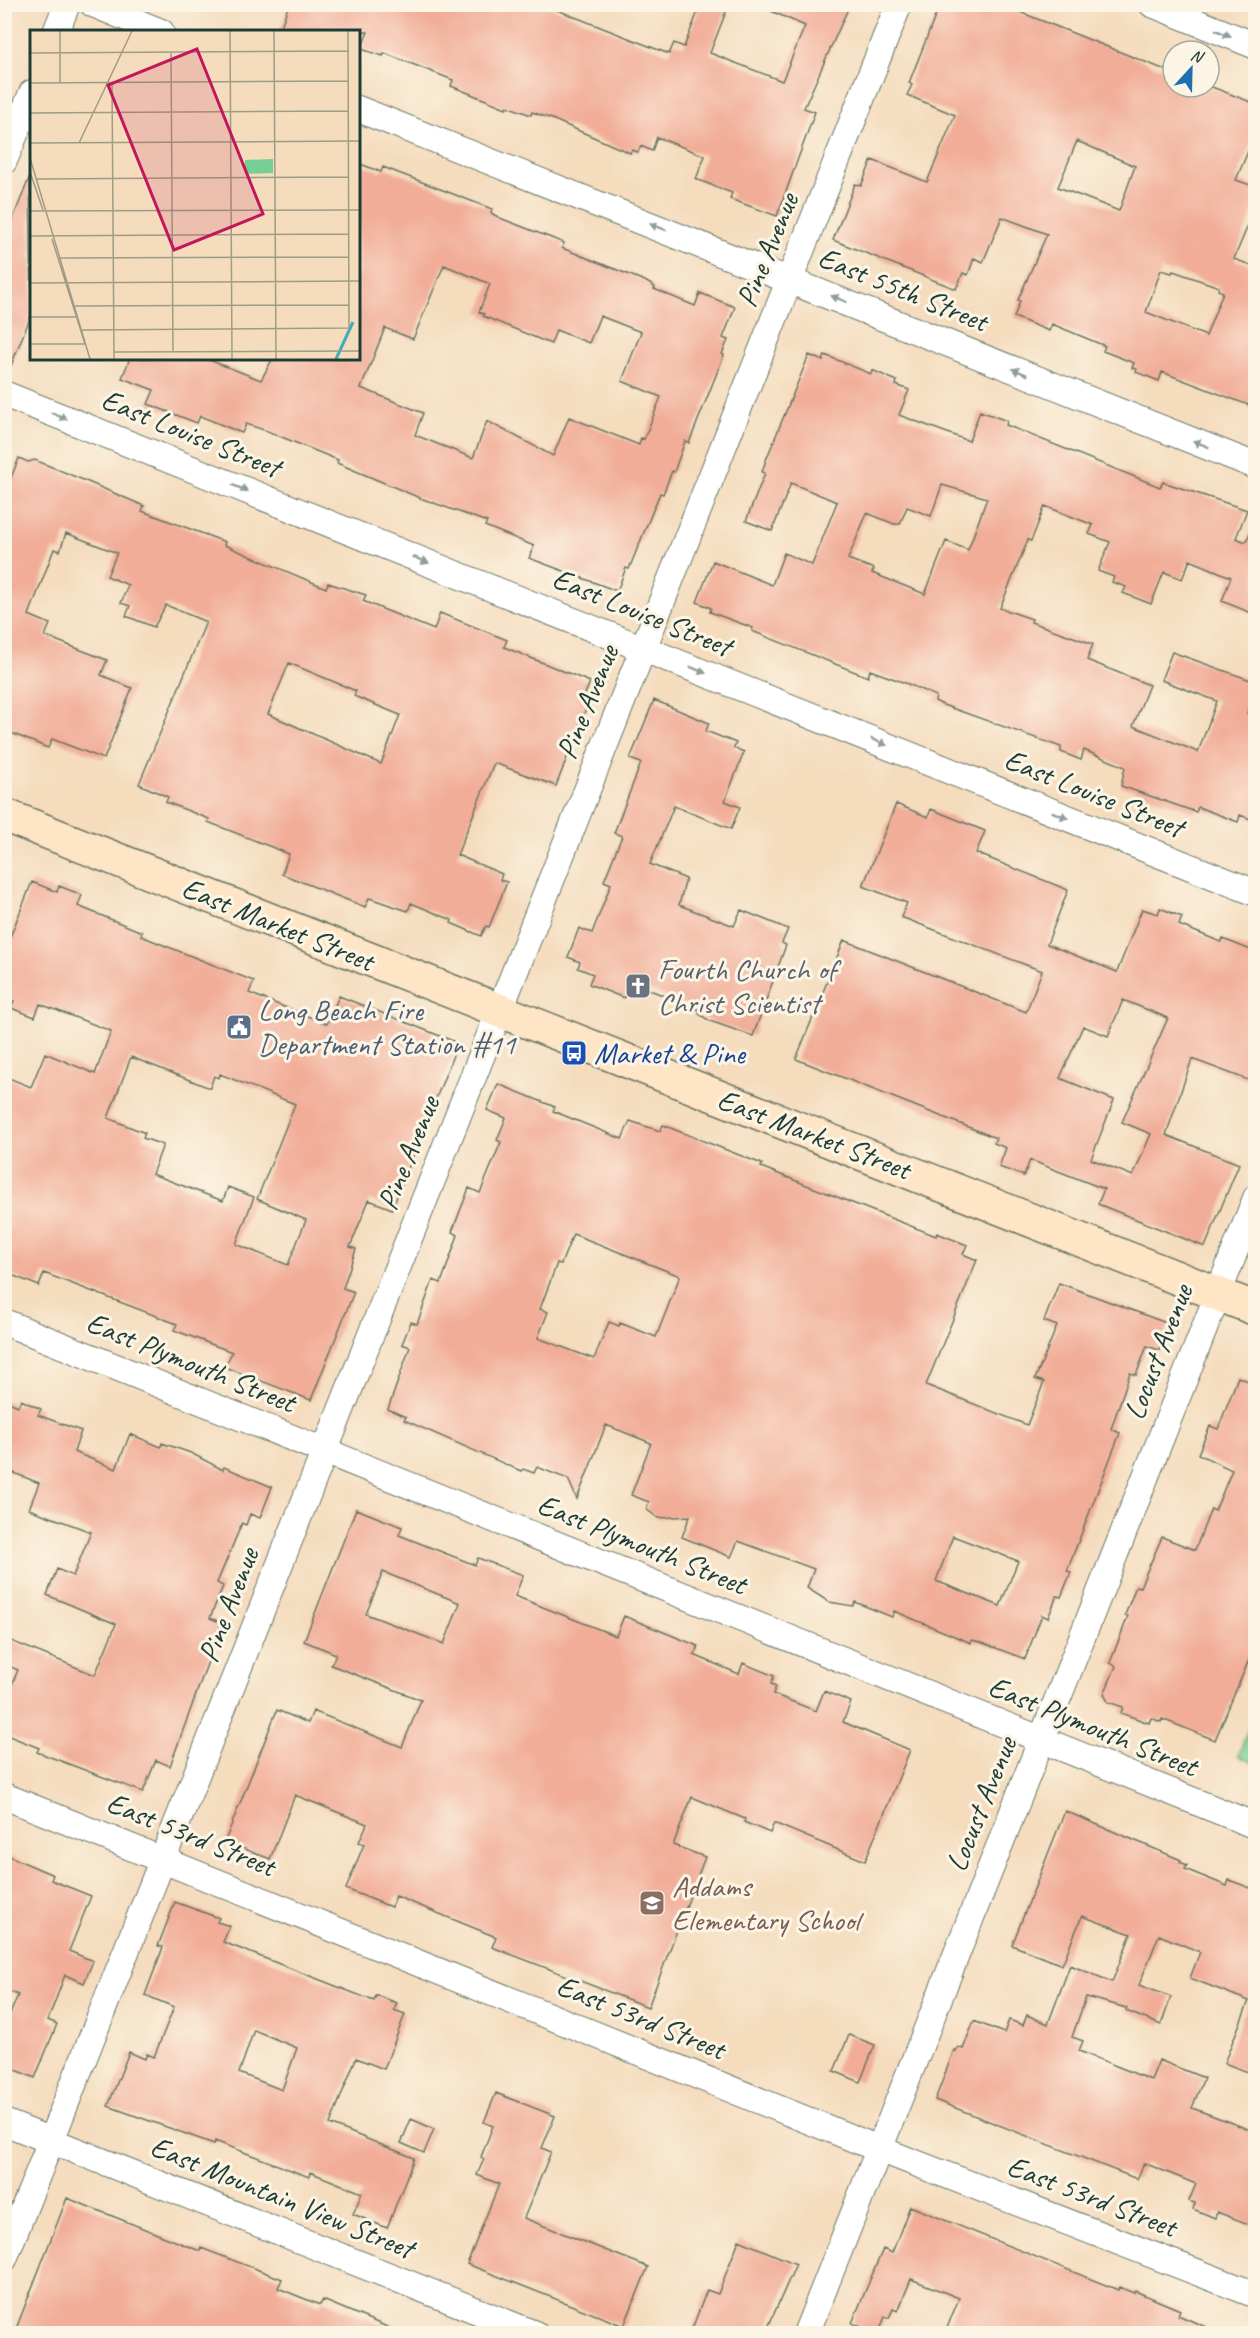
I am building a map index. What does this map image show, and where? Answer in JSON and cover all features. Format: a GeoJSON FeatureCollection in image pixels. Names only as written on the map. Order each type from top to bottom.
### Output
{"type":"FeatureCollection","features":[{"type":"Feature","properties":{"kind":"street"},"geometry":{"type":"LineString","coordinates":[[57,30],[67,4]]}},
{"type":"Feature","properties":{"kind":"street"},"geometry":{"type":"LineString","coordinates":[[93,4],[156,30]]}},
{"type":"Feature","properties":{"kind":"street","name":"Pine Avenue"},"geometry":{"type":"LineString","coordinates":[[4,2259],[165,1859],[324,1451],[899,4]]}},
{"type":"Feature","properties":{"kind":"street"},"geometry":{"type":"LineString","coordinates":[[1152,4],[1256,46]]}},
{"type":"Feature","properties":{"kind":"street"},"geometry":{"type":"LineString","coordinates":[[4,161],[30,98]]}},
{"type":"Feature","properties":{"kind":"street","name":"East 55th Street"},"geometry":{"type":"LineString","coordinates":[[360,110],[1256,466]]}},
{"type":"Feature","properties":{"kind":"street","name":"East Louise Street"},"geometry":{"type":"LineString","coordinates":[[4,394],[1256,893]]}},
{"type":"Feature","properties":{"kind":"street","name":"East Market Street"},"geometry":{"type":"LineString","coordinates":[[4,815],[637,1067],[758,1111],[1256,1309]]}},
{"type":"Feature","properties":{"kind":"street","name":"Locust Avenue"},"geometry":{"type":"LineString","coordinates":[[806,2334],[1256,1197]]}},
{"type":"Feature","properties":{"kind":"street","name":"East Plymouth Street"},"geometry":{"type":"LineString","coordinates":[[4,1322],[1041,1742],[1256,1826]]}},
{"type":"Feature","properties":{"kind":"street","name":"East 53rd Street"},"geometry":{"type":"LineString","coordinates":[[4,1796],[165,1859],[879,2149],[1256,2295]]}},
{"type":"Feature","properties":{"kind":"street","name":"East Mountain View Street"},"geometry":{"type":"LineString","coordinates":[[4,2122],[535,2334]]}},
{"type":"Feature","properties":{"kind":"green space"},"geometry":{"type":"Polygon","coordinates":[[[1255,1711],[1256,1764],[1238,1756],[1255,1711]]]}},
{"type":"Feature","properties":{"kind":"building"},"geometry":{"type":"Polygon","coordinates":[[[289,4],[542,4],[669,54],[674,43],[684,47],[701,4],[729,4],[710,53],[782,81],[805,26],[755,4],[850,4],[804,108],[815,112],[777,216],[730,199],[732,193],[696,179],[705,156],[657,137],[652,151],[641,146],[638,152],[632,150],[630,153],[552,119],[532,112],[531,115],[507,106],[506,108],[451,86],[453,80],[384,53],[383,56],[361,49],[368,32],[360,32],[360,30],[280,30],[289,4]]]}},
{"type":"Feature","properties":{"kind":"building"},"geometry":{"type":"Polygon","coordinates":[[[940,4],[1000,4],[1161,68],[1161,99],[1221,99],[1221,90],[1256,104],[1256,132],[1236,180],[1256,187],[1256,206],[1234,259],[1256,267],[1256,408],[1162,372],[1159,381],[1136,372],[1137,369],[1132,368],[1134,363],[1103,351],[1105,346],[1052,324],[1049,331],[1014,317],[1020,301],[1018,300],[1047,234],[1002,217],[983,262],[974,258],[968,275],[963,273],[956,289],[833,240],[855,184],[861,186],[872,160],[927,182],[955,115],[907,95],[912,85],[909,83],[940,4]],[[1077,141],[1058,187],[1119,211],[1135,166],[1077,141]],[[1161,270],[1146,312],[1206,336],[1223,292],[1218,290],[1219,287],[1173,271],[1172,273],[1161,270]]]}},
{"type":"Feature","properties":{"kind":"building"},"geometry":{"type":"Polygon","coordinates":[[[360,164],[381,172],[383,167],[492,209],[491,213],[500,218],[564,243],[562,248],[645,281],[655,287],[654,289],[695,306],[700,293],[735,307],[723,338],[728,340],[722,354],[724,355],[689,443],[685,441],[674,472],[672,471],[663,494],[660,493],[629,569],[626,568],[617,591],[529,558],[534,546],[485,526],[487,522],[420,498],[337,463],[338,460],[267,431],[246,424],[242,433],[200,416],[197,423],[148,404],[154,390],[122,378],[129,360],[209,360],[261,380],[272,360],[360,360],[360,164]],[[444,265],[413,339],[385,328],[361,388],[423,413],[415,435],[473,458],[487,421],[553,456],[569,417],[639,445],[641,438],[644,439],[661,397],[622,381],[641,332],[600,316],[589,343],[556,330],[551,344],[483,316],[484,314],[479,312],[490,284],[444,265]]]}},
{"type":"Feature","properties":{"kind":"building"},"geometry":{"type":"Polygon","coordinates":[[[30,176],[30,318],[6,378],[4,223],[10,226],[30,176]]]}},
{"type":"Feature","properties":{"kind":"building"},"geometry":{"type":"Polygon","coordinates":[[[809,355],[823,361],[825,355],[871,374],[872,370],[897,381],[896,385],[909,390],[899,415],[969,441],[980,411],[1007,421],[1006,425],[1160,487],[1163,482],[1247,510],[1236,538],[1246,542],[1256,520],[1256,615],[1222,601],[1231,577],[1190,560],[1182,579],[1164,572],[1151,604],[1123,593],[1126,587],[1112,582],[1114,577],[1098,571],[1110,542],[1089,534],[1093,525],[1045,506],[1031,541],[1028,540],[1000,608],[1032,619],[1031,622],[1093,644],[1087,660],[1149,685],[1133,726],[1198,752],[1217,701],[1161,680],[1172,652],[1256,682],[1256,692],[1247,713],[1256,714],[1256,821],[1240,815],[1238,822],[1198,807],[1196,812],[1121,786],[1125,767],[1084,750],[1081,760],[1061,752],[1061,747],[943,705],[935,701],[936,696],[908,684],[870,670],[868,677],[710,612],[711,608],[697,602],[713,561],[772,585],[784,553],[812,565],[837,502],[791,483],[772,531],[746,521],[765,473],[762,472],[809,355]],[[942,485],[931,516],[907,507],[900,524],[894,524],[867,513],[848,559],[874,569],[872,573],[925,594],[946,541],[968,550],[987,498],[942,485]]]}},
{"type":"Feature","properties":{"kind":"building"},"geometry":{"type":"Polygon","coordinates":[[[19,458],[28,462],[35,460],[144,506],[142,511],[225,542],[224,545],[326,588],[328,583],[366,595],[363,601],[434,630],[440,613],[507,640],[504,647],[590,682],[585,694],[591,696],[556,786],[494,763],[457,855],[502,874],[500,880],[507,882],[489,927],[486,926],[481,936],[451,923],[452,920],[411,903],[408,911],[369,898],[365,907],[282,874],[289,854],[208,822],[209,819],[166,802],[168,797],[139,784],[206,622],[166,605],[154,627],[126,616],[130,606],[121,603],[128,585],[107,576],[117,553],[66,533],[60,551],[54,549],[29,615],[50,624],[45,636],[107,660],[101,675],[132,688],[104,759],[52,739],[48,748],[4,730],[4,495],[19,458]],[[289,663],[268,714],[381,764],[400,715],[354,696],[356,691],[289,663]]]}},
{"type":"Feature","properties":{"kind":"building"},"geometry":{"type":"Polygon","coordinates":[[[654,700],[709,723],[706,731],[736,743],[734,748],[744,752],[725,801],[740,807],[731,829],[674,806],[650,864],[686,879],[679,905],[734,926],[741,910],[788,929],[782,943],[786,945],[753,1036],[710,1021],[699,1014],[700,1010],[645,988],[643,993],[628,987],[624,998],[589,984],[593,974],[578,968],[580,962],[568,957],[579,928],[592,933],[611,884],[604,881],[622,836],[614,833],[641,763],[630,759],[654,700]]]}},
{"type":"Feature","properties":{"kind":"building"},"geometry":{"type":"Polygon","coordinates":[[[896,804],[928,817],[931,809],[985,831],[976,853],[1068,890],[1047,944],[1117,972],[1142,909],[1158,914],[1160,908],[1182,917],[1179,925],[1221,942],[1223,939],[1256,952],[1256,1083],[1192,1059],[1166,1135],[1239,1164],[1205,1247],[1098,1204],[1104,1189],[1030,1160],[1024,1176],[999,1167],[1006,1148],[994,1143],[996,1138],[796,1059],[844,940],[1026,1012],[1042,971],[901,917],[907,903],[863,886],[896,804]],[[1123,1000],[1108,1036],[1083,1026],[1060,1078],[1114,1100],[1091,1159],[1133,1176],[1151,1134],[1122,1122],[1168,1018],[1123,1000]]]}},
{"type":"Feature","properties":{"kind":"building"},"geometry":{"type":"Polygon","coordinates":[[[32,882],[57,892],[59,886],[82,895],[78,906],[142,932],[141,936],[254,981],[249,993],[327,1024],[339,996],[458,1043],[392,1209],[369,1200],[350,1247],[356,1249],[343,1288],[354,1292],[311,1400],[225,1367],[232,1352],[174,1330],[177,1324],[44,1273],[39,1286],[4,1272],[4,1076],[31,1087],[45,1053],[95,1074],[111,1031],[40,1004],[35,1017],[11,1008],[14,1001],[4,998],[4,952],[32,882]],[[131,1057],[108,1118],[145,1133],[143,1138],[163,1145],[152,1174],[223,1201],[228,1187],[254,1197],[236,1244],[288,1265],[306,1220],[257,1199],[295,1104],[220,1074],[219,1078],[214,1076],[210,1088],[131,1057]]]}},
{"type":"Feature","properties":{"kind":"building"},"geometry":{"type":"Polygon","coordinates":[[[498,1084],[555,1107],[553,1111],[622,1139],[630,1121],[660,1131],[663,1125],[762,1164],[761,1167],[936,1236],[937,1233],[967,1245],[963,1254],[977,1260],[926,1385],[1027,1425],[1044,1382],[1035,1379],[1057,1326],[1044,1321],[1059,1283],[1169,1324],[1159,1350],[1147,1346],[1136,1375],[1130,1373],[1111,1429],[1120,1433],[1067,1571],[1071,1572],[1061,1597],[1057,1596],[1048,1618],[1042,1615],[1025,1659],[980,1642],[972,1640],[971,1643],[894,1611],[892,1617],[855,1602],[853,1606],[829,1602],[807,1588],[814,1569],[738,1541],[731,1557],[682,1537],[690,1516],[658,1518],[646,1509],[649,1502],[631,1495],[651,1443],[606,1425],[577,1499],[568,1479],[537,1467],[534,1473],[523,1469],[521,1471],[404,1420],[406,1417],[388,1409],[410,1347],[402,1344],[411,1322],[417,1324],[433,1280],[441,1283],[458,1235],[452,1232],[469,1188],[480,1193],[501,1142],[497,1140],[506,1118],[487,1110],[498,1084]],[[573,1234],[561,1264],[557,1263],[540,1309],[548,1312],[538,1338],[594,1359],[609,1322],[619,1326],[620,1323],[656,1337],[680,1276],[573,1234]],[[953,1536],[936,1581],[1000,1606],[1018,1561],[953,1536]]]}},
{"type":"Feature","properties":{"kind":"building"},"geometry":{"type":"Polygon","coordinates":[[[1238,1377],[1256,1384],[1256,1643],[1215,1740],[1162,1719],[1161,1722],[1151,1718],[1149,1723],[1121,1713],[1123,1707],[1108,1702],[1104,1694],[1116,1666],[1110,1663],[1128,1616],[1125,1615],[1136,1586],[1140,1587],[1162,1537],[1195,1550],[1211,1509],[1215,1511],[1232,1470],[1198,1454],[1210,1426],[1218,1429],[1238,1377]]]}},
{"type":"Feature","properties":{"kind":"building"},"geometry":{"type":"Polygon","coordinates":[[[4,1400],[18,1406],[21,1400],[41,1409],[38,1415],[81,1431],[74,1452],[116,1469],[130,1434],[161,1447],[162,1443],[191,1453],[223,1470],[224,1467],[272,1487],[260,1518],[250,1514],[246,1525],[242,1523],[217,1583],[223,1586],[210,1618],[222,1623],[170,1766],[156,1760],[143,1792],[37,1752],[39,1748],[4,1734],[4,1704],[18,1670],[4,1664],[4,1638],[95,1675],[116,1624],[47,1595],[57,1569],[73,1576],[91,1532],[29,1509],[39,1483],[4,1469],[4,1400]]]}},
{"type":"Feature","properties":{"kind":"building"},"geometry":{"type":"Polygon","coordinates":[[[356,1509],[402,1527],[399,1535],[475,1565],[478,1558],[523,1575],[515,1596],[616,1636],[624,1616],[698,1646],[694,1655],[739,1674],[743,1663],[774,1676],[771,1684],[776,1686],[773,1694],[816,1711],[824,1691],[851,1702],[843,1722],[910,1750],[865,1861],[774,1823],[770,1833],[744,1822],[745,1819],[692,1797],[673,1845],[705,1857],[648,2007],[492,1947],[496,1937],[396,1896],[391,1907],[346,1889],[364,1844],[359,1842],[367,1824],[295,1795],[270,1859],[225,1841],[277,1710],[308,1723],[313,1711],[402,1747],[421,1700],[331,1665],[336,1654],[304,1641],[356,1509]],[[383,1572],[366,1614],[444,1644],[460,1603],[383,1572]]]}},
{"type":"Feature","properties":{"kind":"building"},"geometry":{"type":"Polygon","coordinates":[[[1065,1811],[1181,1860],[1180,1862],[1187,1865],[1185,1869],[1227,1886],[1229,1880],[1256,1890],[1256,2075],[1224,2063],[1249,2001],[1190,1978],[1200,1952],[1159,1935],[1139,1985],[1171,1997],[1161,2025],[1126,2011],[1127,2008],[1086,1997],[1072,2037],[1083,2041],[1079,2051],[1151,2080],[1159,2060],[1204,2078],[1192,2108],[1256,2132],[1256,2227],[1217,2212],[1215,2218],[1193,2209],[1195,2203],[1189,2201],[1196,2184],[1144,2163],[1137,2179],[935,2100],[954,2050],[956,2051],[958,2047],[963,2049],[974,2021],[1004,2033],[1009,2020],[1023,2025],[1027,2015],[1048,2024],[1070,1965],[1112,1982],[1131,1934],[1082,1916],[1062,1965],[1012,1945],[1065,1811]]]}},
{"type":"Feature","properties":{"kind":"building"},"geometry":{"type":"Polygon","coordinates":[[[4,1854],[53,1875],[51,1880],[91,1896],[69,1951],[93,1961],[84,1983],[65,1975],[48,2020],[57,2024],[35,2078],[4,2065],[4,2028],[18,1995],[4,1989],[4,1854]]]}},
{"type":"Feature","properties":{"kind":"building"},"geometry":{"type":"Polygon","coordinates":[[[175,1902],[219,1918],[217,1922],[230,1926],[223,1942],[374,2001],[376,1995],[397,2003],[394,2010],[405,2014],[384,2069],[356,2058],[330,2124],[414,2158],[387,2228],[353,2214],[362,2193],[310,2172],[309,2177],[215,2141],[214,2144],[108,2106],[129,2052],[145,2059],[147,2054],[154,2057],[174,2007],[145,1995],[163,1947],[158,1946],[175,1902]],[[254,2030],[239,2073],[282,2090],[297,2048],[254,2030]]]}},
{"type":"Feature","properties":{"kind":"building"},"geometry":{"type":"Polygon","coordinates":[[[849,2035],[875,2045],[860,2082],[834,2071],[849,2035]]]}},
{"type":"Feature","properties":{"kind":"building"},"geometry":{"type":"Polygon","coordinates":[[[496,2093],[555,2116],[542,2148],[551,2152],[524,2218],[648,2267],[624,2326],[467,2264],[499,2184],[477,2175],[493,2126],[484,2122],[496,2093]]]}},
{"type":"Feature","properties":{"kind":"building"},"geometry":{"type":"Polygon","coordinates":[[[411,2119],[434,2129],[424,2153],[401,2143],[411,2119]]]}},
{"type":"Feature","properties":{"kind":"building"},"geometry":{"type":"Polygon","coordinates":[[[67,2198],[200,2251],[201,2248],[282,2279],[278,2288],[320,2305],[323,2300],[404,2334],[14,2334],[67,2198]]]}},
{"type":"Feature","properties":{"kind":"building"},"geometry":{"type":"Polygon","coordinates":[[[910,2206],[1118,2290],[1119,2287],[1134,2293],[1135,2291],[1180,2310],[1178,2315],[1222,2334],[961,2334],[947,2328],[959,2298],[911,2279],[898,2311],[893,2309],[889,2318],[885,2317],[878,2334],[852,2323],[883,2249],[892,2253],[910,2206]]]}},
{"type":"Feature","properties":{"kind":"building"},"geometry":{"type":"Polygon","coordinates":[[[739,2240],[796,2264],[765,2334],[690,2334],[707,2290],[718,2294],[739,2240]]]}},
{"type":"Feature","properties":{"kind":"place","name":"Fourth Church of Christ Scientist"},"geometry":{"type":"Point","coordinates":[638,986]}},
{"type":"Feature","properties":{"kind":"place","name":"Long Beach Fire Department Station #11"},"geometry":{"type":"Point","coordinates":[239,1027]}},
{"type":"Feature","properties":{"kind":"place","name":"Market & Pine"},"geometry":{"type":"Point","coordinates":[574,1053]}},
{"type":"Feature","properties":{"kind":"place","name":"Addams Elementary School"},"geometry":{"type":"Point","coordinates":[652,1903]}}]}
